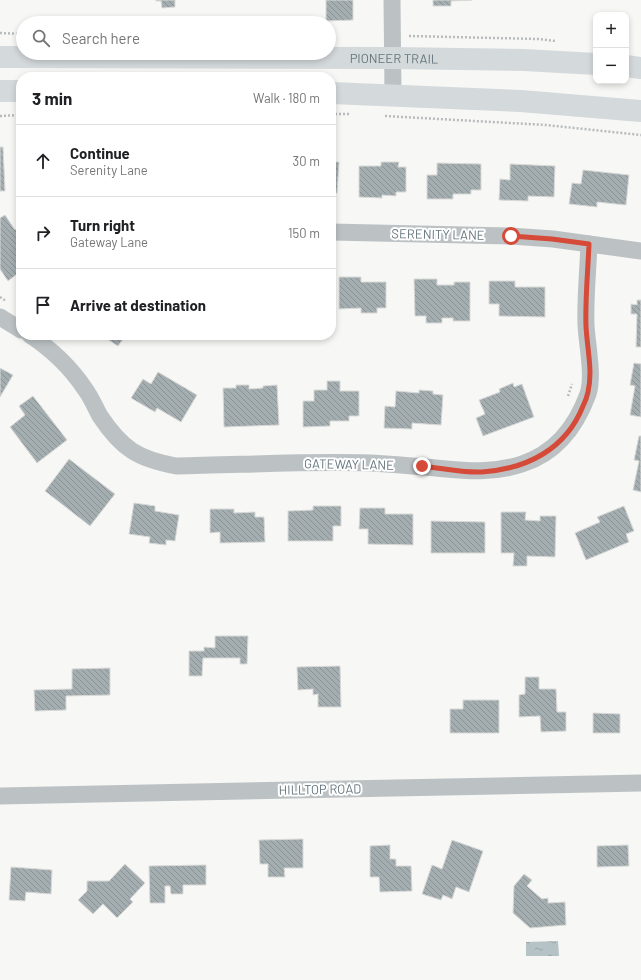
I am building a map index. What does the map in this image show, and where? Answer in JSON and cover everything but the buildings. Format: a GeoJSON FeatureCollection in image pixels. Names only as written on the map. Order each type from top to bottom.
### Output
{"type":"FeatureCollection","features":[{"type":"Feature","properties":{"kind":"main road","name":"PIONEER TRAIL"},"geometry":{"type":"LineString","coordinates":[[0,57],[16,57]]}},
{"type":"Feature","properties":{"kind":"main road","name":"PIONEER TRAIL"},"geometry":{"type":"LineString","coordinates":[[336,58],[524,60],[593,64]]}},
{"type":"Feature","properties":{"kind":"main road"},"geometry":{"type":"LineString","coordinates":[[629,66],[641,68]]}},
{"type":"Feature","properties":{"kind":"main road"},"geometry":{"type":"LineString","coordinates":[[0,91],[16,91]]}},
{"type":"Feature","properties":{"kind":"main road"},"geometry":{"type":"LineString","coordinates":[[336,93],[521,101],[641,111]]}},
{"type":"Feature","properties":{"kind":"street"},"geometry":{"type":"LineString","coordinates":[[392,0],[393,95]]}},
{"type":"Feature","properties":{"kind":"street","name":"SERENITY LANE"},"geometry":{"type":"LineString","coordinates":[[336,232],[511,236],[552,239],[641,251]]}},
{"type":"Feature","properties":{"kind":"street","name":"GATEWAY LANE"},"geometry":{"type":"LineString","coordinates":[[37,340],[51,351],[85,388],[114,436],[126,447],[143,458],[161,464],[176,466],[336,462],[415,466],[480,472],[502,470],[524,464],[545,454],[565,436],[578,418],[588,392],[590,369],[586,326],[589,244]]}},
{"type":"Feature","properties":{"kind":"street","name":"GATEWAY LANE"},"geometry":{"type":"LineString","coordinates":[[0,317],[16,326]]}},
{"type":"Feature","properties":{"kind":"street","name":"HILLTOP ROAD"},"geometry":{"type":"LineString","coordinates":[[0,796],[641,783]]}},
{"type":"Feature","properties":{"kind":"path"},"geometry":{"type":"LineString","coordinates":[[0,33],[16,34]]}},
{"type":"Feature","properties":{"kind":"path"},"geometry":{"type":"LineString","coordinates":[[336,114],[351,114]]}},
{"type":"Feature","properties":{"kind":"path"},"geometry":{"type":"LineString","coordinates":[[0,116],[16,115]]}},
{"type":"Feature","properties":{"kind":"path"},"geometry":{"type":"LineString","coordinates":[[381,116],[546,125],[641,135]]}},
{"type":"Feature","properties":{"kind":"path"},"geometry":{"type":"LineString","coordinates":[[567,399],[573,380]]}},
{"type":"Feature","properties":{"kind":"water"},"geometry":{"type":"Polygon","coordinates":[[[558,941],[559,956],[526,956],[526,942],[558,941]]]}},
{"type":"Feature","properties":{"kind":"route"},"geometry":{"type":"LineString","coordinates":[[422,466],[480,472],[502,470],[524,464],[545,454],[565,436],[578,418],[588,392],[590,369],[586,326],[589,244],[511,236]]}}]}
